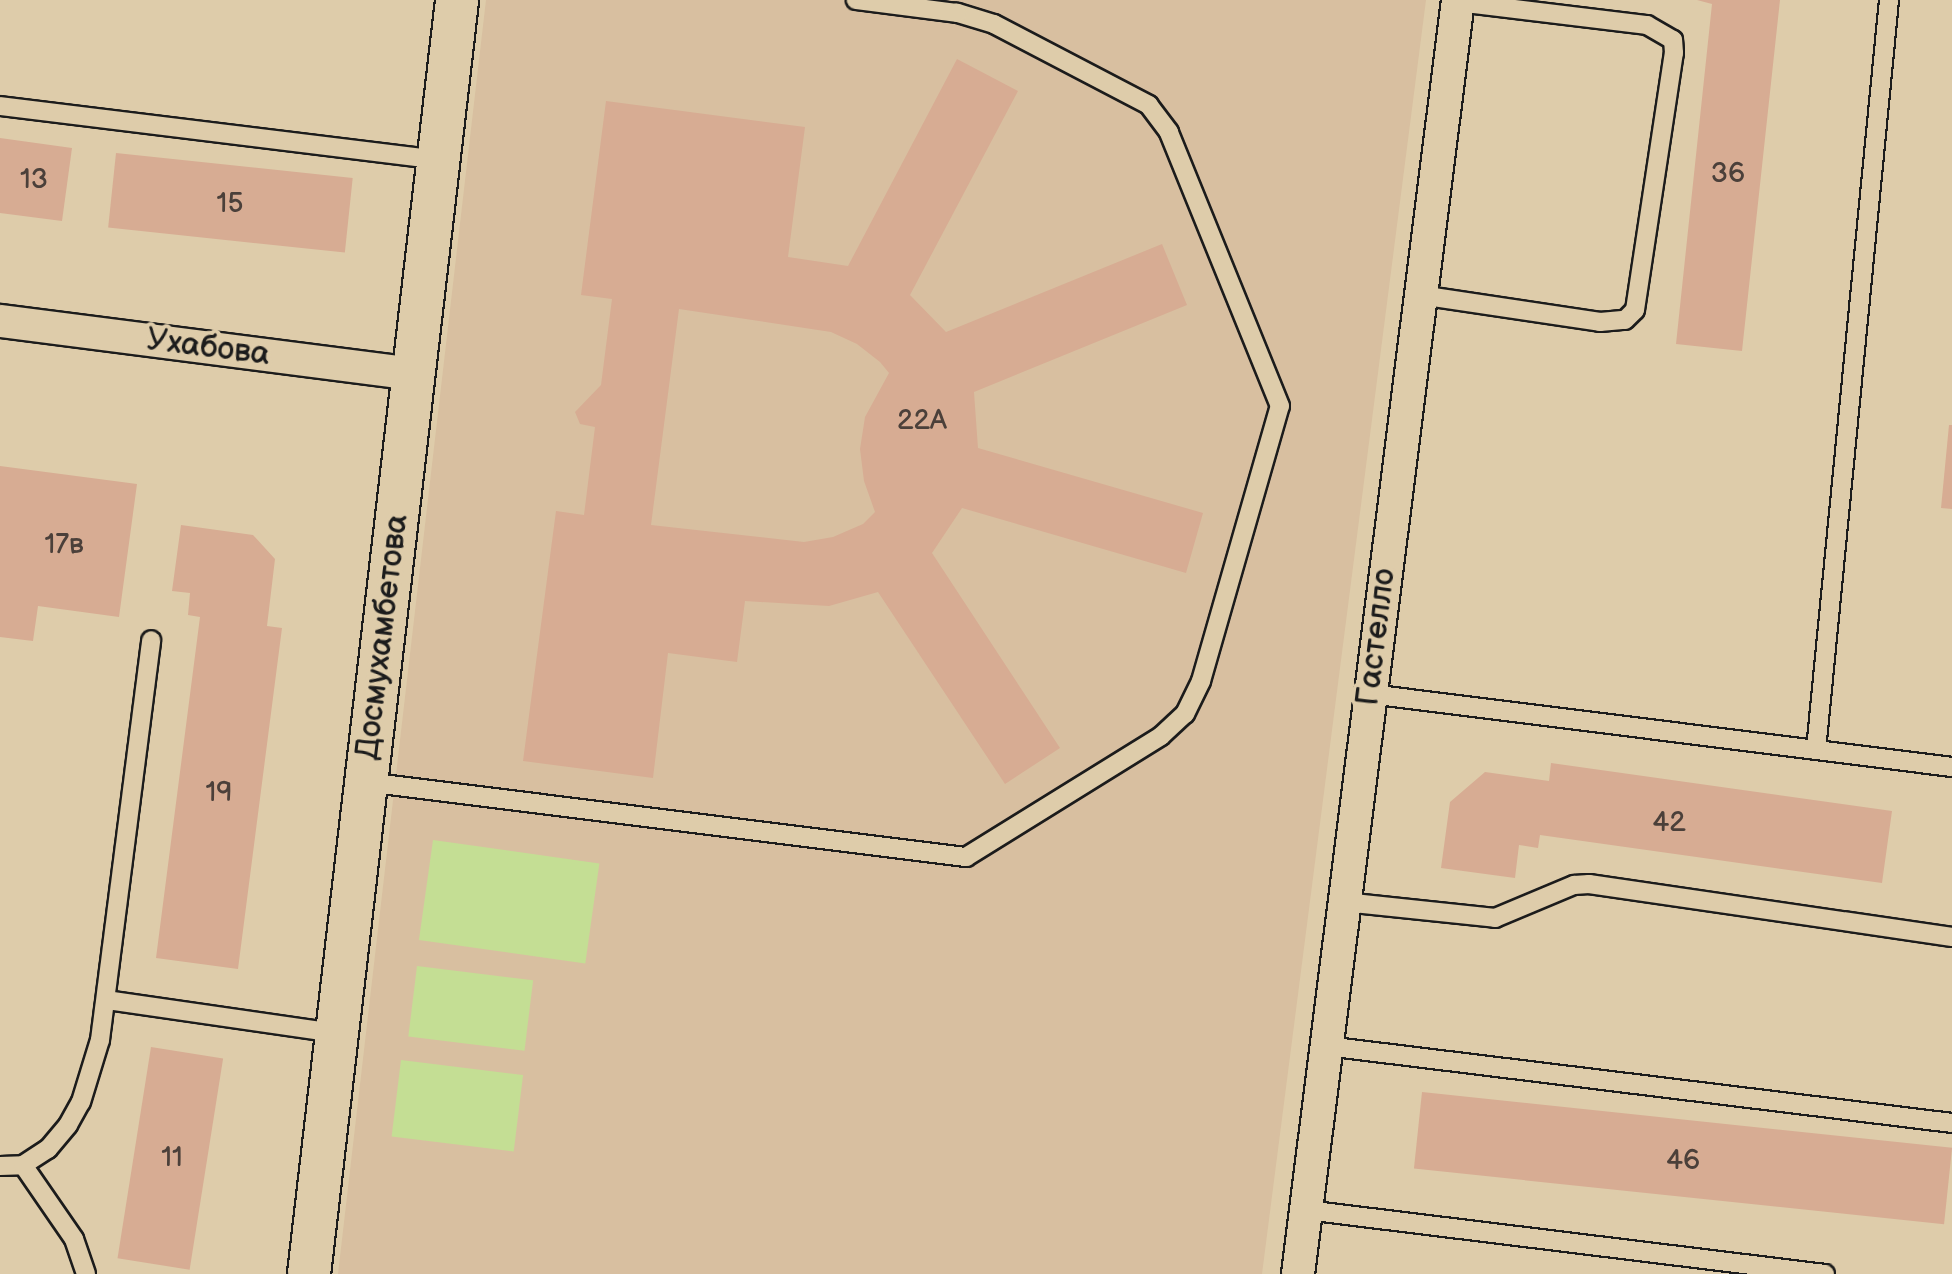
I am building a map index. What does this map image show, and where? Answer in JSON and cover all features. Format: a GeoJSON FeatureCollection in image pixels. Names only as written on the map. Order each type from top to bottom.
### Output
{"type":"FeatureCollection","features":[{"type":"Feature","properties":{"kind":"street","name":"Досмухамбетова"},"geometry":{"type":"LineString","coordinates":[[309,1274],[456,0]]}},
{"type":"Feature","properties":{"kind":"street","name":"Гастелло"},"geometry":{"type":"LineString","coordinates":[[1298,1274],[1458,1]]}},
{"type":"Feature","properties":{"kind":"street","name":"Ухабова"},"geometry":{"type":"LineString","coordinates":[[0,322],[415,374]]}},
{"type":"Feature","properties":{"kind":"lane"},"geometry":{"type":"LineString","coordinates":[[365,782],[966,857],[1161,736],[1185,714],[1201,681],[1280,406],[1169,132],[1149,105],[994,24],[956,12],[856,0]]}},
{"type":"Feature","properties":{"kind":"lane"},"geometry":{"type":"LineString","coordinates":[[1816,750],[1889,0]]}},
{"type":"Feature","properties":{"kind":"lane"},"geometry":{"type":"LineString","coordinates":[[1420,295],[1600,322],[1625,320],[1635,310],[1674,54],[1674,40],[1647,25],[1458,1]]}},
{"type":"Feature","properties":{"kind":"lane"},"geometry":{"type":"LineString","coordinates":[[0,106],[439,160]]}},
{"type":"Feature","properties":{"kind":"lane"},"geometry":{"type":"LineString","coordinates":[[0,1166],[23,1165],[48,1149],[81,1102],[106,1000],[150,640]]}},
{"type":"Feature","properties":{"kind":"lane"},"geometry":{"type":"LineString","coordinates":[[1370,694],[1952,767]]}},
{"type":"Feature","properties":{"kind":"lane"},"geometry":{"type":"LineString","coordinates":[[1344,902],[1495,918],[1574,884],[1589,884],[1952,936]]}},
{"type":"Feature","properties":{"kind":"lane"},"geometry":{"type":"LineString","coordinates":[[106,1000],[336,1032]]}},
{"type":"Feature","properties":{"kind":"lane"},"geometry":{"type":"LineString","coordinates":[[1326,1046],[1952,1123]]}},
{"type":"Feature","properties":{"kind":"lane"},"geometry":{"type":"LineString","coordinates":[[23,1165],[74,1239],[86,1274]]}},
{"type":"Feature","properties":{"kind":"lane"},"geometry":{"type":"LineString","coordinates":[[1306,1210],[1825,1274]]}},
{"type":"Feature","properties":{"kind":"shaded area"},"geometry":{"type":"Polygon","coordinates":[[[486,0],[1426,0],[1262,1274],[338,1274],[486,0]]]}},
{"type":"Feature","properties":{"kind":"green space"},"geometry":{"type":"Polygon","coordinates":[[[433,840],[599,863],[585,963],[419,940],[433,840]]]}},
{"type":"Feature","properties":{"kind":"green space"},"geometry":{"type":"Polygon","coordinates":[[[417,966],[533,980],[524,1051],[408,1036],[417,966]]]}},
{"type":"Feature","properties":{"kind":"green space"},"geometry":{"type":"Polygon","coordinates":[[[401,1060],[523,1075],[514,1151],[392,1136],[401,1060]]]}},
{"type":"Feature","properties":{"kind":"building"},"geometry":{"type":"Polygon","coordinates":[[[1697,0],[1780,0],[1742,351],[1676,344],[1712,4],[1697,0]]]}},
{"type":"Feature","properties":{"kind":"building"},"geometry":{"type":"Polygon","coordinates":[[[957,59],[1018,91],[910,295],[946,332],[1162,244],[1187,305],[974,392],[978,448],[1203,513],[1186,573],[962,508],[932,553],[1060,748],[1005,784],[878,592],[829,606],[745,601],[737,662],[668,653],[653,778],[523,761],[556,511],[584,515],[595,427],[580,424],[575,412],[601,385],[612,299],[581,295],[606,101],[805,127],[788,257],[848,266],[957,59]],[[679,309],[651,525],[804,542],[833,537],[863,524],[875,512],[864,481],[860,449],[865,417],[889,373],[857,344],[831,332],[679,309]]]}},
{"type":"Feature","properties":{"kind":"building"},"geometry":{"type":"Polygon","coordinates":[[[0,138],[72,148],[62,221],[0,213],[0,138]]]}},
{"type":"Feature","properties":{"kind":"building"},"geometry":{"type":"Polygon","coordinates":[[[116,153],[353,178],[345,252],[108,228],[116,153]]]}},
{"type":"Feature","properties":{"kind":"building"},"geometry":{"type":"Polygon","coordinates":[[[1952,425],[1952,509],[1941,508],[1952,425]]]}},
{"type":"Feature","properties":{"kind":"building"},"geometry":{"type":"Polygon","coordinates":[[[0,466],[137,484],[119,617],[38,606],[33,641],[0,637],[0,466]]]}},
{"type":"Feature","properties":{"kind":"building"},"geometry":{"type":"Polygon","coordinates":[[[181,525],[253,535],[275,559],[267,626],[282,628],[238,969],[156,958],[200,617],[188,615],[190,593],[172,591],[181,525]]]}},
{"type":"Feature","properties":{"kind":"building"},"geometry":{"type":"Polygon","coordinates":[[[1551,763],[1892,811],[1882,883],[1540,835],[1538,848],[1519,845],[1515,878],[1441,868],[1450,802],[1485,772],[1549,781],[1551,763]]]}},
{"type":"Feature","properties":{"kind":"building"},"geometry":{"type":"Polygon","coordinates":[[[151,1047],[223,1058],[190,1270],[118,1258],[151,1047]]]}},
{"type":"Feature","properties":{"kind":"building"},"geometry":{"type":"Polygon","coordinates":[[[1422,1092],[1952,1148],[1944,1224],[1414,1169],[1422,1092]]]}}]}
